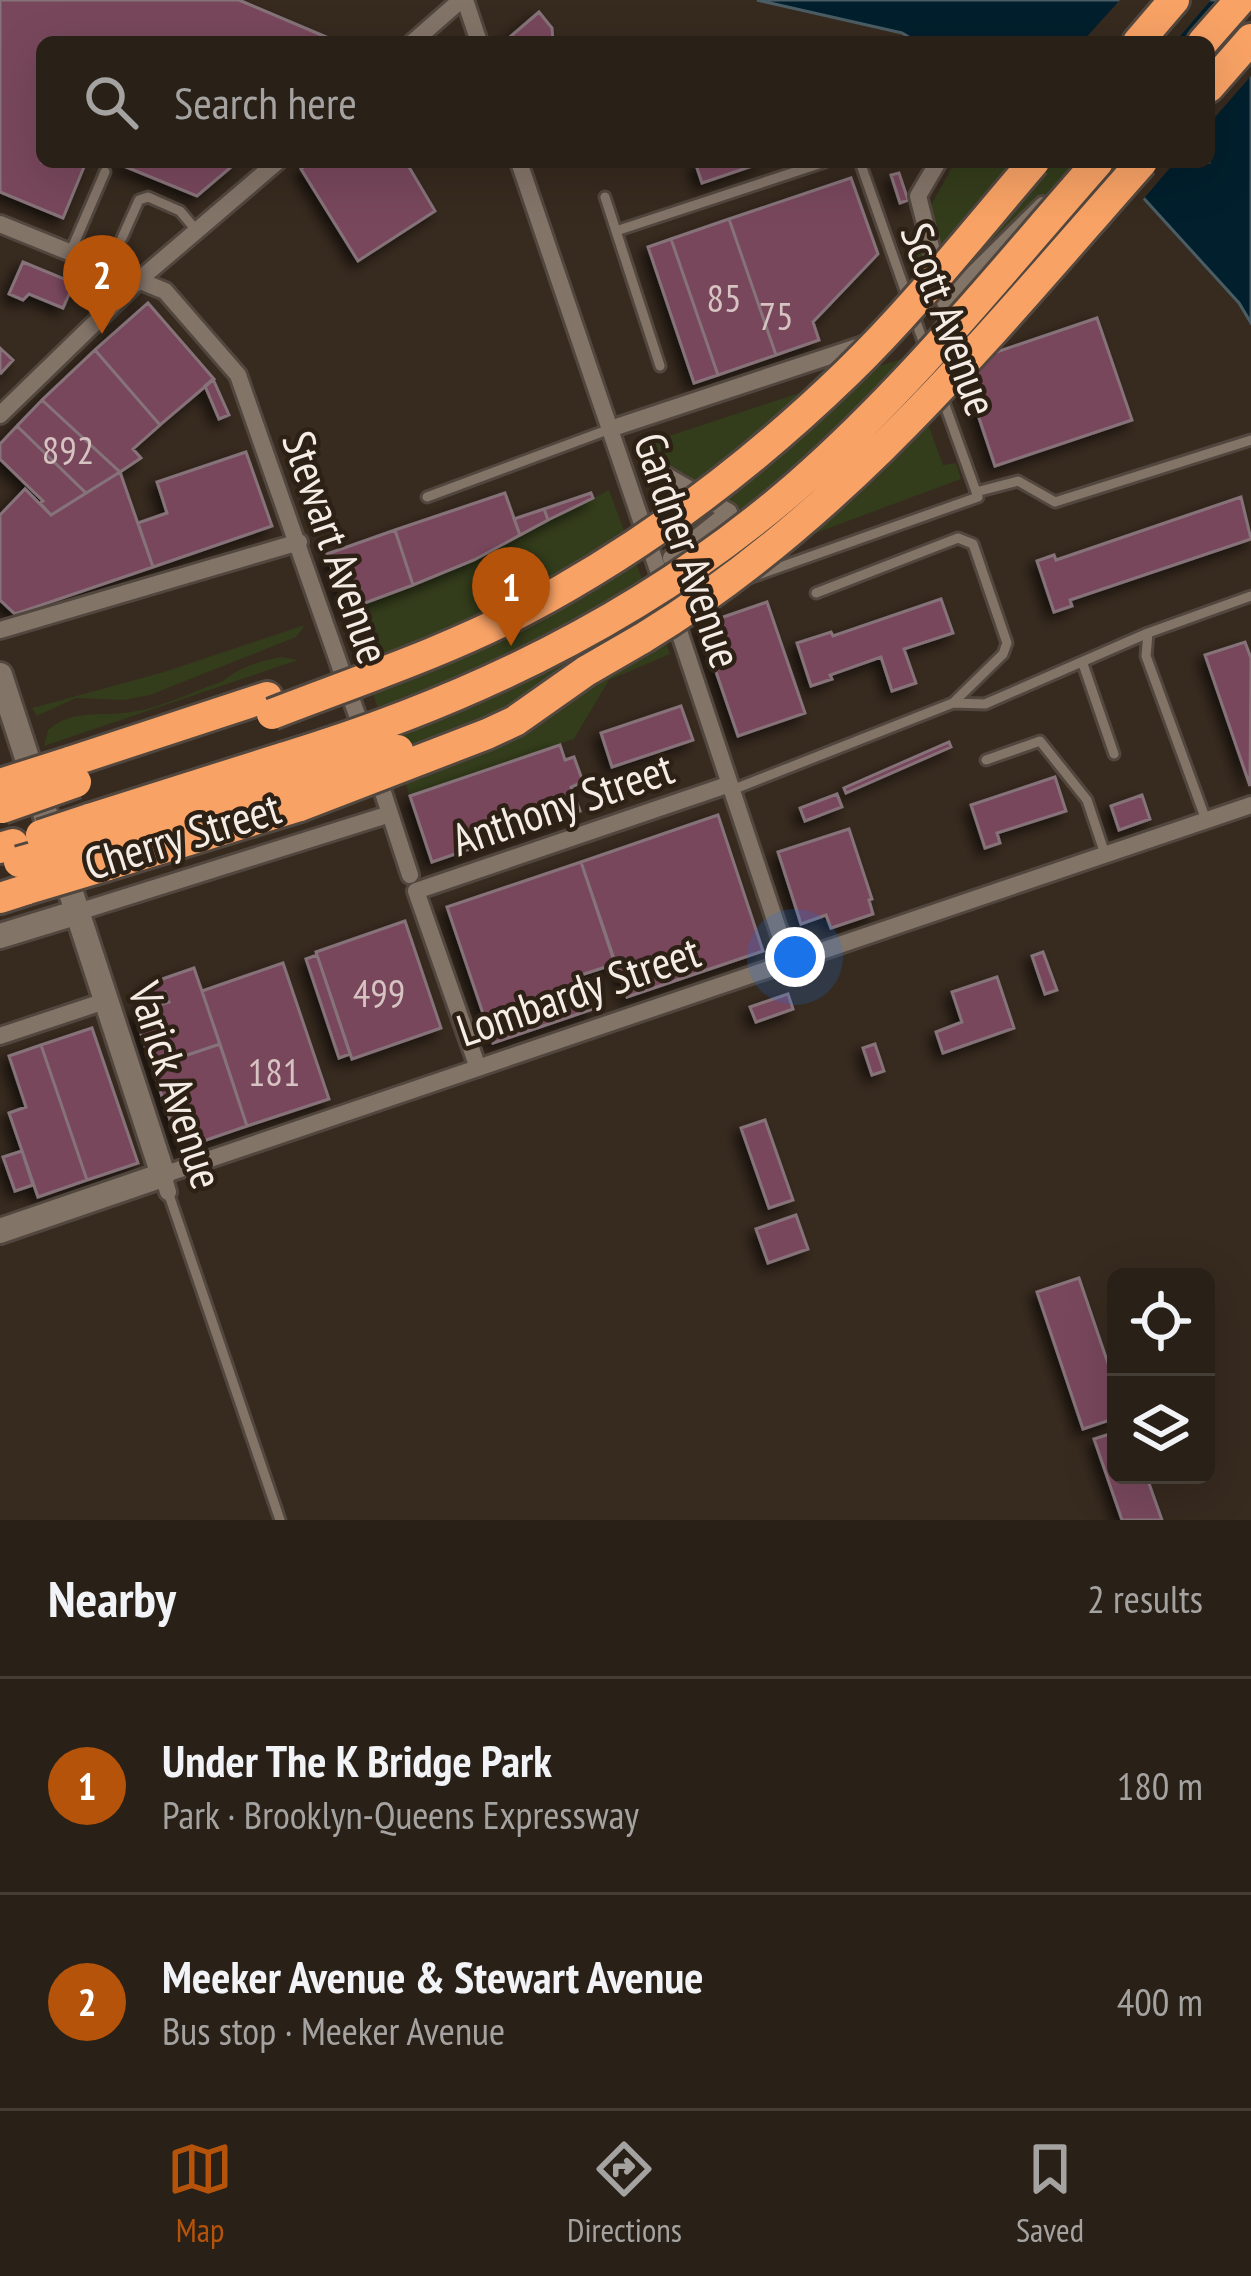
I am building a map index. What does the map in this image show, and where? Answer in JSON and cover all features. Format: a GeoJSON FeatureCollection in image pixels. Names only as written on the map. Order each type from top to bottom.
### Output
{"type":"FeatureCollection","features":[{"type":"Feature","properties":{"kind":"highway"},"geometry":{"type":"LineString","coordinates":[[1143,36],[1174,0]]}},
{"type":"Feature","properties":{"kind":"highway"},"geometry":{"type":"LineString","coordinates":[[1208,36],[1240,0]]}},
{"type":"Feature","properties":{"kind":"highway"},"geometry":{"type":"LineString","coordinates":[[1215,80],[1251,39]]}},
{"type":"Feature","properties":{"kind":"highway"},"geometry":{"type":"LineString","coordinates":[[1,800],[416,658],[520,612],[601,567],[742,467],[864,355],[1029,168]]}},
{"type":"Feature","properties":{"kind":"highway"},"geometry":{"type":"LineString","coordinates":[[293,782],[379,726],[499,678],[600,625],[704,558],[802,482],[884,403],[1093,168]]}},
{"type":"Feature","properties":{"kind":"highway"},"geometry":{"type":"LineString","coordinates":[[10,868],[293,782],[405,768],[515,722],[586,671],[695,604],[820,508],[930,401],[1137,168]]}},
{"type":"Feature","properties":{"kind":"main road","name":"Varick Avenue"},"geometry":{"type":"LineString","coordinates":[[0,675],[166,1184]]}},
{"type":"Feature","properties":{"kind":"main road","name":"Cherry Street"},"geometry":{"type":"LineString","coordinates":[[0,936],[75,913]]}},
{"type":"Feature","properties":{"kind":"main road","name":"Lombardy Street"},"geometry":{"type":"LineString","coordinates":[[0,1231],[166,1184]]}},
{"type":"Feature","properties":{"kind":"street"},"geometry":{"type":"LineString","coordinates":[[420,36],[463,0],[477,36]]}},
{"type":"Feature","properties":{"kind":"street"},"geometry":{"type":"LineString","coordinates":[[0,415],[139,280],[270,168]]}},
{"type":"Feature","properties":{"kind":"street","name":"Gardner Avenue"},"geometry":{"type":"LineString","coordinates":[[520,168],[789,962]]}},
{"type":"Feature","properties":{"kind":"street"},"geometry":{"type":"LineString","coordinates":[[934,168],[918,196],[945,302],[1080,168]]}},
{"type":"Feature","properties":{"kind":"street","name":"Stewart Avenue"},"geometry":{"type":"LineString","coordinates":[[0,224],[165,290],[238,375],[478,1068]]}},
{"type":"Feature","properties":{"kind":"street"},"geometry":{"type":"LineString","coordinates":[[610,429],[917,327]]}},
{"type":"Feature","properties":{"kind":"street"},"geometry":{"type":"LineString","coordinates":[[665,476],[729,512],[670,558]]}},
{"type":"Feature","properties":{"kind":"street"},"geometry":{"type":"LineString","coordinates":[[0,630],[299,542]]}},
{"type":"Feature","properties":{"kind":"street"},"geometry":{"type":"LineString","coordinates":[[670,606],[739,582]]}},
{"type":"Feature","properties":{"kind":"street","name":"Anthony Street"},"geometry":{"type":"LineString","coordinates":[[413,883],[731,787]]}},
{"type":"Feature","properties":{"kind":"street","name":"Lombardy Street"},"geometry":{"type":"LineString","coordinates":[[166,1184],[478,1068],[1251,805]]}},
{"type":"Feature","properties":{"kind":"street","name":"Cherry Street"},"geometry":{"type":"LineString","coordinates":[[75,913],[390,814]]}},
{"type":"Feature","properties":{"kind":"street"},"geometry":{"type":"LineString","coordinates":[[0,1036],[105,1001]]}},
{"type":"Feature","properties":{"kind":"lane"},"geometry":{"type":"LineString","coordinates":[[616,231],[802,168]]}},
{"type":"Feature","properties":{"kind":"lane","name":"Scott Avenue"},"geometry":{"type":"LineString","coordinates":[[862,168],[977,495]]}},
{"type":"Feature","properties":{"kind":"lane"},"geometry":{"type":"LineString","coordinates":[[70,253],[105,172]]}},
{"type":"Feature","properties":{"kind":"lane"},"geometry":{"type":"LineString","coordinates":[[122,238],[139,200],[148,196],[180,211],[197,231]]}},
{"type":"Feature","properties":{"kind":"lane"},"geometry":{"type":"LineString","coordinates":[[605,197],[660,366]]}},
{"type":"Feature","properties":{"kind":"lane"},"geometry":{"type":"LineString","coordinates":[[428,497],[610,429]]}},
{"type":"Feature","properties":{"kind":"lane"},"geometry":{"type":"LineString","coordinates":[[739,582],[1018,481],[1055,502],[1251,440]]}},
{"type":"Feature","properties":{"kind":"lane"},"geometry":{"type":"LineString","coordinates":[[816,593],[958,538],[967,539],[973,544],[1007,644],[1003,654],[953,703]]}},
{"type":"Feature","properties":{"kind":"lane"},"geometry":{"type":"LineString","coordinates":[[731,787],[953,703],[985,704],[1251,596]]}},
{"type":"Feature","properties":{"kind":"lane"},"geometry":{"type":"LineString","coordinates":[[1148,634],[1146,656],[1206,820]]}},
{"type":"Feature","properties":{"kind":"lane"},"geometry":{"type":"LineString","coordinates":[[1083,664],[1114,754]]}},
{"type":"Feature","properties":{"kind":"lane"},"geometry":{"type":"LineString","coordinates":[[986,760],[1040,741],[1087,800],[1106,857]]}},
{"type":"Feature","properties":{"kind":"lane","name":"Varick Avenue"},"geometry":{"type":"LineString","coordinates":[[166,1184],[280,1520]]}},
{"type":"Feature","properties":{"kind":"green space"},"geometry":{"type":"Polygon","coordinates":[[[952,168],[1110,168],[1128,181],[1064,274],[963,360],[910,243],[952,168]]]}},
{"type":"Feature","properties":{"kind":"green space"},"geometry":{"type":"Polygon","coordinates":[[[904,358],[943,465],[956,463],[961,479],[684,582],[639,446],[904,358]]]}},
{"type":"Feature","properties":{"kind":"green space"},"geometry":{"type":"Polygon","coordinates":[[[609,490],[670,654],[609,680],[574,739],[410,796],[343,612],[474,560],[609,490]]]}},
{"type":"Feature","properties":{"kind":"green space"},"geometry":{"type":"Polygon","coordinates":[[[305,625],[296,637],[150,695],[124,700],[76,698],[37,716],[32,708],[164,672],[305,625]]]}},
{"type":"Feature","properties":{"kind":"green space"},"geometry":{"type":"Polygon","coordinates":[[[281,657],[298,660],[44,746],[48,730],[68,719],[154,707],[223,681],[250,665],[281,657]]]}},
{"type":"Feature","properties":{"kind":"water"},"geometry":{"type":"Polygon","coordinates":[[[757,0],[1216,0],[1251,30],[1251,323],[1239,303],[1128,181],[1110,168],[1215,168],[1215,36],[902,33],[757,0]]]}},
{"type":"Feature","properties":{"kind":"pier"},"geometry":{"type":"Polygon","coordinates":[[[1120,0],[1211,0],[1180,36],[1087,36],[1120,0]]]}},
{"type":"Feature","properties":{"kind":"pier"},"geometry":{"type":"Polygon","coordinates":[[[1225,0],[1251,22],[1251,76],[1215,117],[1215,36],[1193,36],[1225,0]]]}},
{"type":"Feature","properties":{"kind":"pier"},"geometry":{"type":"Polygon","coordinates":[[[1102,168],[1170,168],[1140,203],[1102,168]]]}},
{"type":"Feature","properties":{"kind":"building"},"geometry":{"type":"Polygon","coordinates":[[[0,0],[239,0],[324,36],[36,36],[36,168],[84,168],[63,218],[0,192],[0,0]]]}},
{"type":"Feature","properties":{"kind":"building"},"geometry":{"type":"Polygon","coordinates":[[[539,12],[552,28],[553,36],[511,36],[539,12]]]}},
{"type":"Feature","properties":{"kind":"building"},"geometry":{"type":"Polygon","coordinates":[[[129,168],[230,168],[197,196],[129,168]]]}},
{"type":"Feature","properties":{"kind":"building"},"geometry":{"type":"Polygon","coordinates":[[[410,168],[435,211],[358,261],[301,169],[410,168]]]}},
{"type":"Feature","properties":{"kind":"building"},"geometry":{"type":"Polygon","coordinates":[[[697,168],[746,168],[702,183],[697,168]]]}},
{"type":"Feature","properties":{"kind":"building"},"geometry":{"type":"Polygon","coordinates":[[[899,173],[908,200],[900,203],[891,175],[899,173]]]}},
{"type":"Feature","properties":{"kind":"building"},"geometry":{"type":"Polygon","coordinates":[[[851,178],[878,254],[813,322],[819,340],[776,355],[729,219],[851,178]]]}},
{"type":"Feature","properties":{"kind":"building"},"geometry":{"type":"Polygon","coordinates":[[[729,219],[776,355],[718,375],[671,239],[729,219]]]}},
{"type":"Feature","properties":{"kind":"building"},"geometry":{"type":"Polygon","coordinates":[[[671,239],[718,375],[694,383],[648,247],[671,239]]]}},
{"type":"Feature","properties":{"kind":"building"},"geometry":{"type":"Polygon","coordinates":[[[23,262],[74,283],[63,308],[29,294],[23,300],[9,294],[23,262]]]}},
{"type":"Feature","properties":{"kind":"building"},"geometry":{"type":"Polygon","coordinates":[[[148,303],[214,379],[160,425],[95,350],[148,303]]]}},
{"type":"Feature","properties":{"kind":"building"},"geometry":{"type":"Polygon","coordinates":[[[1097,318],[1132,420],[995,466],[961,364],[1097,318]]]}},
{"type":"Feature","properties":{"kind":"building"},"geometry":{"type":"Polygon","coordinates":[[[0,348],[13,360],[1,373],[0,372],[0,348]]]}},
{"type":"Feature","properties":{"kind":"building"},"geometry":{"type":"Polygon","coordinates":[[[95,350],[160,425],[133,449],[141,458],[120,472],[42,400],[95,350]]]}},
{"type":"Feature","properties":{"kind":"building"},"geometry":{"type":"Polygon","coordinates":[[[213,379],[229,415],[219,419],[205,386],[213,379]]]}},
{"type":"Feature","properties":{"kind":"building"},"geometry":{"type":"Polygon","coordinates":[[[42,400],[120,472],[86,493],[17,426],[42,400]]]}},
{"type":"Feature","properties":{"kind":"building"},"geometry":{"type":"Polygon","coordinates":[[[17,426],[86,493],[51,515],[0,459],[0,444],[17,426]]]}},
{"type":"Feature","properties":{"kind":"building"},"geometry":{"type":"Polygon","coordinates":[[[246,452],[272,526],[153,567],[138,523],[167,513],[157,482],[246,452]]]}},
{"type":"Feature","properties":{"kind":"building"},"geometry":{"type":"Polygon","coordinates":[[[120,472],[153,567],[15,614],[0,600],[0,515],[25,489],[51,515],[120,472]]]}},
{"type":"Feature","properties":{"kind":"building"},"geometry":{"type":"Polygon","coordinates":[[[505,493],[520,535],[413,585],[395,530],[505,493]]]}},
{"type":"Feature","properties":{"kind":"building"},"geometry":{"type":"Polygon","coordinates":[[[591,493],[593,498],[548,520],[544,509],[591,493]]]}},
{"type":"Feature","properties":{"kind":"building"},"geometry":{"type":"Polygon","coordinates":[[[1241,497],[1251,539],[1070,600],[1072,606],[1054,612],[1037,561],[1054,555],[1056,560],[1241,497]]]}},
{"type":"Feature","properties":{"kind":"building"},"geometry":{"type":"Polygon","coordinates":[[[544,509],[548,520],[520,535],[514,519],[544,509]]]}},
{"type":"Feature","properties":{"kind":"building"},"geometry":{"type":"Polygon","coordinates":[[[395,530],[413,585],[346,610],[327,554],[395,530]]]}},
{"type":"Feature","properties":{"kind":"building"},"geometry":{"type":"Polygon","coordinates":[[[941,599],[953,633],[904,649],[916,683],[892,691],[881,657],[811,686],[797,643],[831,632],[833,636],[941,599]]]}},
{"type":"Feature","properties":{"kind":"building"},"geometry":{"type":"Polygon","coordinates":[[[767,602],[805,713],[738,736],[700,625],[767,602]]]}},
{"type":"Feature","properties":{"kind":"building"},"geometry":{"type":"Polygon","coordinates":[[[1245,642],[1251,658],[1250,786],[1205,655],[1245,642]]]}},
{"type":"Feature","properties":{"kind":"building"},"geometry":{"type":"Polygon","coordinates":[[[681,706],[693,740],[612,767],[601,733],[681,706]]]}},
{"type":"Feature","properties":{"kind":"building"},"geometry":{"type":"Polygon","coordinates":[[[949,742],[951,747],[846,793],[844,788],[949,742]]]}},
{"type":"Feature","properties":{"kind":"building"},"geometry":{"type":"Polygon","coordinates":[[[560,745],[565,760],[574,757],[583,782],[571,787],[580,811],[432,862],[410,796],[560,745]]]}},
{"type":"Feature","properties":{"kind":"building"},"geometry":{"type":"Polygon","coordinates":[[[1055,777],[1066,811],[997,833],[1000,843],[985,848],[971,805],[1055,777]]]}},
{"type":"Feature","properties":{"kind":"building"},"geometry":{"type":"Polygon","coordinates":[[[837,794],[842,807],[805,821],[800,808],[837,794]]]}},
{"type":"Feature","properties":{"kind":"building"},"geometry":{"type":"Polygon","coordinates":[[[1142,795],[1150,819],[1119,830],[1111,806],[1142,795]]]}},
{"type":"Feature","properties":{"kind":"building"},"geometry":{"type":"Polygon","coordinates":[[[718,815],[763,951],[627,997],[581,862],[718,815]]]}},
{"type":"Feature","properties":{"kind":"building"},"geometry":{"type":"Polygon","coordinates":[[[849,829],[873,914],[831,928],[826,915],[801,924],[778,852],[849,829]]]}},
{"type":"Feature","properties":{"kind":"building"},"geometry":{"type":"Polygon","coordinates":[[[581,862],[615,964],[581,975],[593,1009],[493,1043],[447,907],[581,862]]]}},
{"type":"Feature","properties":{"kind":"building"},"geometry":{"type":"Polygon","coordinates":[[[405,921],[441,1028],[352,1059],[316,952],[405,921]]]}},
{"type":"Feature","properties":{"kind":"building"},"geometry":{"type":"Polygon","coordinates":[[[1043,952],[1057,990],[1045,994],[1032,956],[1043,952]]]}},
{"type":"Feature","properties":{"kind":"building"},"geometry":{"type":"Polygon","coordinates":[[[317,955],[350,1054],[339,1058],[306,959],[317,955]]]}},
{"type":"Feature","properties":{"kind":"building"},"geometry":{"type":"Polygon","coordinates":[[[283,963],[329,1099],[247,1126],[202,991],[283,963]]]}},
{"type":"Feature","properties":{"kind":"building"},"geometry":{"type":"Polygon","coordinates":[[[194,968],[220,1044],[152,1067],[134,1013],[169,1002],[165,992],[152,996],[148,984],[194,968]]]}},
{"type":"Feature","properties":{"kind":"building"},"geometry":{"type":"Polygon","coordinates":[[[997,977],[1014,1028],[943,1053],[936,1032],[962,1022],[952,992],[997,977]]]}},
{"type":"Feature","properties":{"kind":"building"},"geometry":{"type":"Polygon","coordinates":[[[788,994],[793,1009],[756,1022],[750,1007],[788,994]]]}},
{"type":"Feature","properties":{"kind":"building"},"geometry":{"type":"Polygon","coordinates":[[[92,1028],[138,1163],[87,1180],[41,1045],[92,1028]]]}},
{"type":"Feature","properties":{"kind":"building"},"geometry":{"type":"Polygon","coordinates":[[[220,1044],[247,1126],[180,1149],[152,1067],[220,1044]]]}},
{"type":"Feature","properties":{"kind":"building"},"geometry":{"type":"Polygon","coordinates":[[[875,1044],[884,1071],[872,1075],[863,1048],[875,1044]]]}},
{"type":"Feature","properties":{"kind":"building"},"geometry":{"type":"Polygon","coordinates":[[[41,1045],[87,1180],[38,1197],[9,1113],[26,1107],[9,1056],[41,1045]]]}},
{"type":"Feature","properties":{"kind":"building"},"geometry":{"type":"Polygon","coordinates":[[[765,1120],[793,1200],[769,1208],[741,1128],[765,1120]]]}},
{"type":"Feature","properties":{"kind":"building"},"geometry":{"type":"Polygon","coordinates":[[[22,1151],[33,1185],[15,1191],[3,1157],[22,1151]]]}},
{"type":"Feature","properties":{"kind":"building"},"geometry":{"type":"Polygon","coordinates":[[[796,1215],[808,1249],[768,1263],[756,1229],[796,1215]]]}},
{"type":"Feature","properties":{"kind":"building"},"geometry":{"type":"Polygon","coordinates":[[[1079,1278],[1107,1360],[1107,1421],[1083,1429],[1037,1292],[1079,1278]]]}},
{"type":"Feature","properties":{"kind":"building"},"geometry":{"type":"Polygon","coordinates":[[[1107,1435],[1107,1477],[1094,1439],[1107,1435]]]}},
{"type":"Feature","properties":{"kind":"building"},"geometry":{"type":"Polygon","coordinates":[[[1110,1484],[1149,1484],[1162,1520],[1122,1520],[1110,1484]]]}},
{"type":"Feature","properties":{"kind":"place","name":"Meeker Avenue & Stewart Avenue"},"geometry":{"type":"Point","coordinates":[102,334]}},
{"type":"Feature","properties":{"kind":"place","name":"Under The K Bridge Park"},"geometry":{"type":"Point","coordinates":[511,646]}}]}
